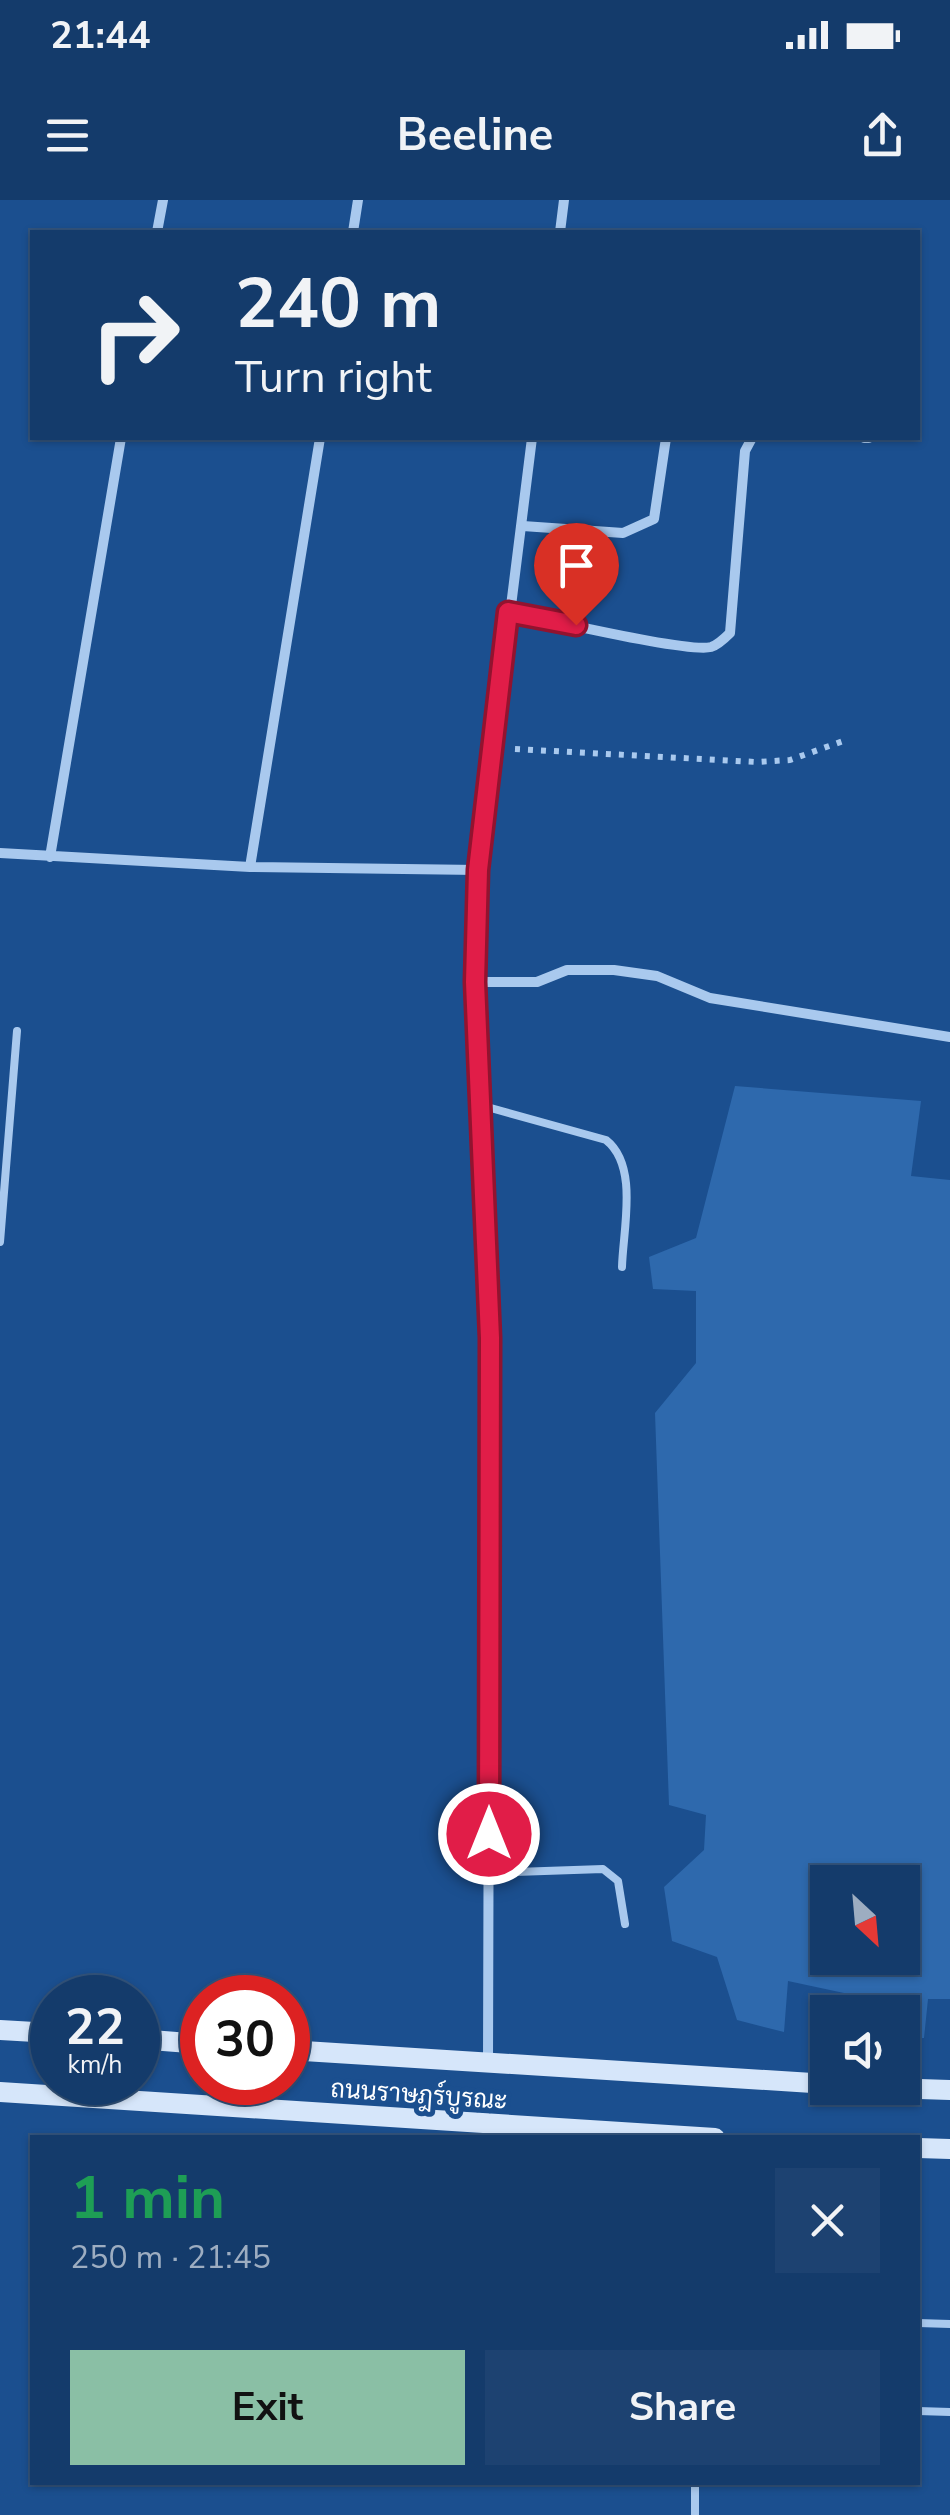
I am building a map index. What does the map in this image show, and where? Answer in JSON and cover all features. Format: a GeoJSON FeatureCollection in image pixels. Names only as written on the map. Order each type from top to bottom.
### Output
{"type":"FeatureCollection","features":[{"type":"Feature","properties":{"kind":"main road"},"geometry":{"type":"LineString","coordinates":[[0,2030],[30,2032]]}},
{"type":"Feature","properties":{"kind":"main road","name":"ถนนราษฎร์บูรณะ"},"geometry":{"type":"LineString","coordinates":[[310,2052],[810,2083]]}},
{"type":"Feature","properties":{"kind":"main road"},"geometry":{"type":"LineString","coordinates":[[920,2089],[950,2090]]}},
{"type":"Feature","properties":{"kind":"main road","name":"ถนนราษฎร์บูรณะ"},"geometry":{"type":"LineString","coordinates":[[0,2092],[665,2135]]}},
{"type":"Feature","properties":{"kind":"main road"},"geometry":{"type":"LineString","coordinates":[[920,2148],[950,2149]]}},
{"type":"Feature","properties":{"kind":"street"},"geometry":{"type":"LineString","coordinates":[[157,230],[162,200]]}},
{"type":"Feature","properties":{"kind":"street"},"geometry":{"type":"LineString","coordinates":[[353,230],[358,200]]}},
{"type":"Feature","properties":{"kind":"street"},"geometry":{"type":"LineString","coordinates":[[560,230],[564,200]]}},
{"type":"Feature","properties":{"kind":"street"},"geometry":{"type":"LineString","coordinates":[[50,858],[121,440]]}},
{"type":"Feature","properties":{"kind":"street"},"geometry":{"type":"LineString","coordinates":[[250,867],[320,440]]}},
{"type":"Feature","properties":{"kind":"street"},"geometry":{"type":"LineString","coordinates":[[488,2064],[490,1338],[475,982],[478,870],[532,440]]}},
{"type":"Feature","properties":{"kind":"street"},"geometry":{"type":"LineString","coordinates":[[524,526],[623,533],[654,520],[666,440]]}},
{"type":"Feature","properties":{"kind":"street"},"geometry":{"type":"LineString","coordinates":[[508,612],[678,644],[709,648],[722,641],[730,633],[745,451],[751,440]]}},
{"type":"Feature","properties":{"kind":"street"},"geometry":{"type":"LineString","coordinates":[[0,854],[250,867],[478,870]]}},
{"type":"Feature","properties":{"kind":"street"},"geometry":{"type":"LineString","coordinates":[[475,982],[537,982],[568,970],[596,968],[657,976],[710,998],[950,1037]]}},
{"type":"Feature","properties":{"kind":"lane"},"geometry":{"type":"LineString","coordinates":[[0,1242],[17,1031]]}},
{"type":"Feature","properties":{"kind":"lane"},"geometry":{"type":"LineString","coordinates":[[480,1105],[606,1140],[618,1150],[625,1167],[622,1268]]}},
{"type":"Feature","properties":{"kind":"lane"},"geometry":{"type":"LineString","coordinates":[[489,1873],[603,1868],[618,1881],[624,1924]]}},
{"type":"Feature","properties":{"kind":"lane"},"geometry":{"type":"LineString","coordinates":[[920,2323],[950,2324]]}},
{"type":"Feature","properties":{"kind":"lane"},"geometry":{"type":"LineString","coordinates":[[920,2411],[950,2412]]}},
{"type":"Feature","properties":{"kind":"lane"},"geometry":{"type":"LineString","coordinates":[[695,2485],[695,2515]]}},
{"type":"Feature","properties":{"kind":"path"},"geometry":{"type":"LineString","coordinates":[[494,747],[756,762],[790,760],[846,740]]}},
{"type":"Feature","properties":{"kind":"shaded area"},"geometry":{"type":"Polygon","coordinates":[[[735,1086],[921,1101],[911,1176],[950,1180],[950,1999],[928,1999],[924,2038],[920,2038],[920,1995],[853,1995],[788,1981],[784,2032],[737,2020],[717,1957],[672,1941],[664,1887],[704,1850],[706,1815],[669,1805],[655,1413],[696,1363],[696,1291],[653,1289],[649,1257],[696,1238],[735,1086]]]}},
{"type":"Feature","properties":{"kind":"route"},"geometry":{"type":"LineString","coordinates":[[489,1834],[490,1338],[476,1032],[478,870],[508,612],[576,625]]}}]}
